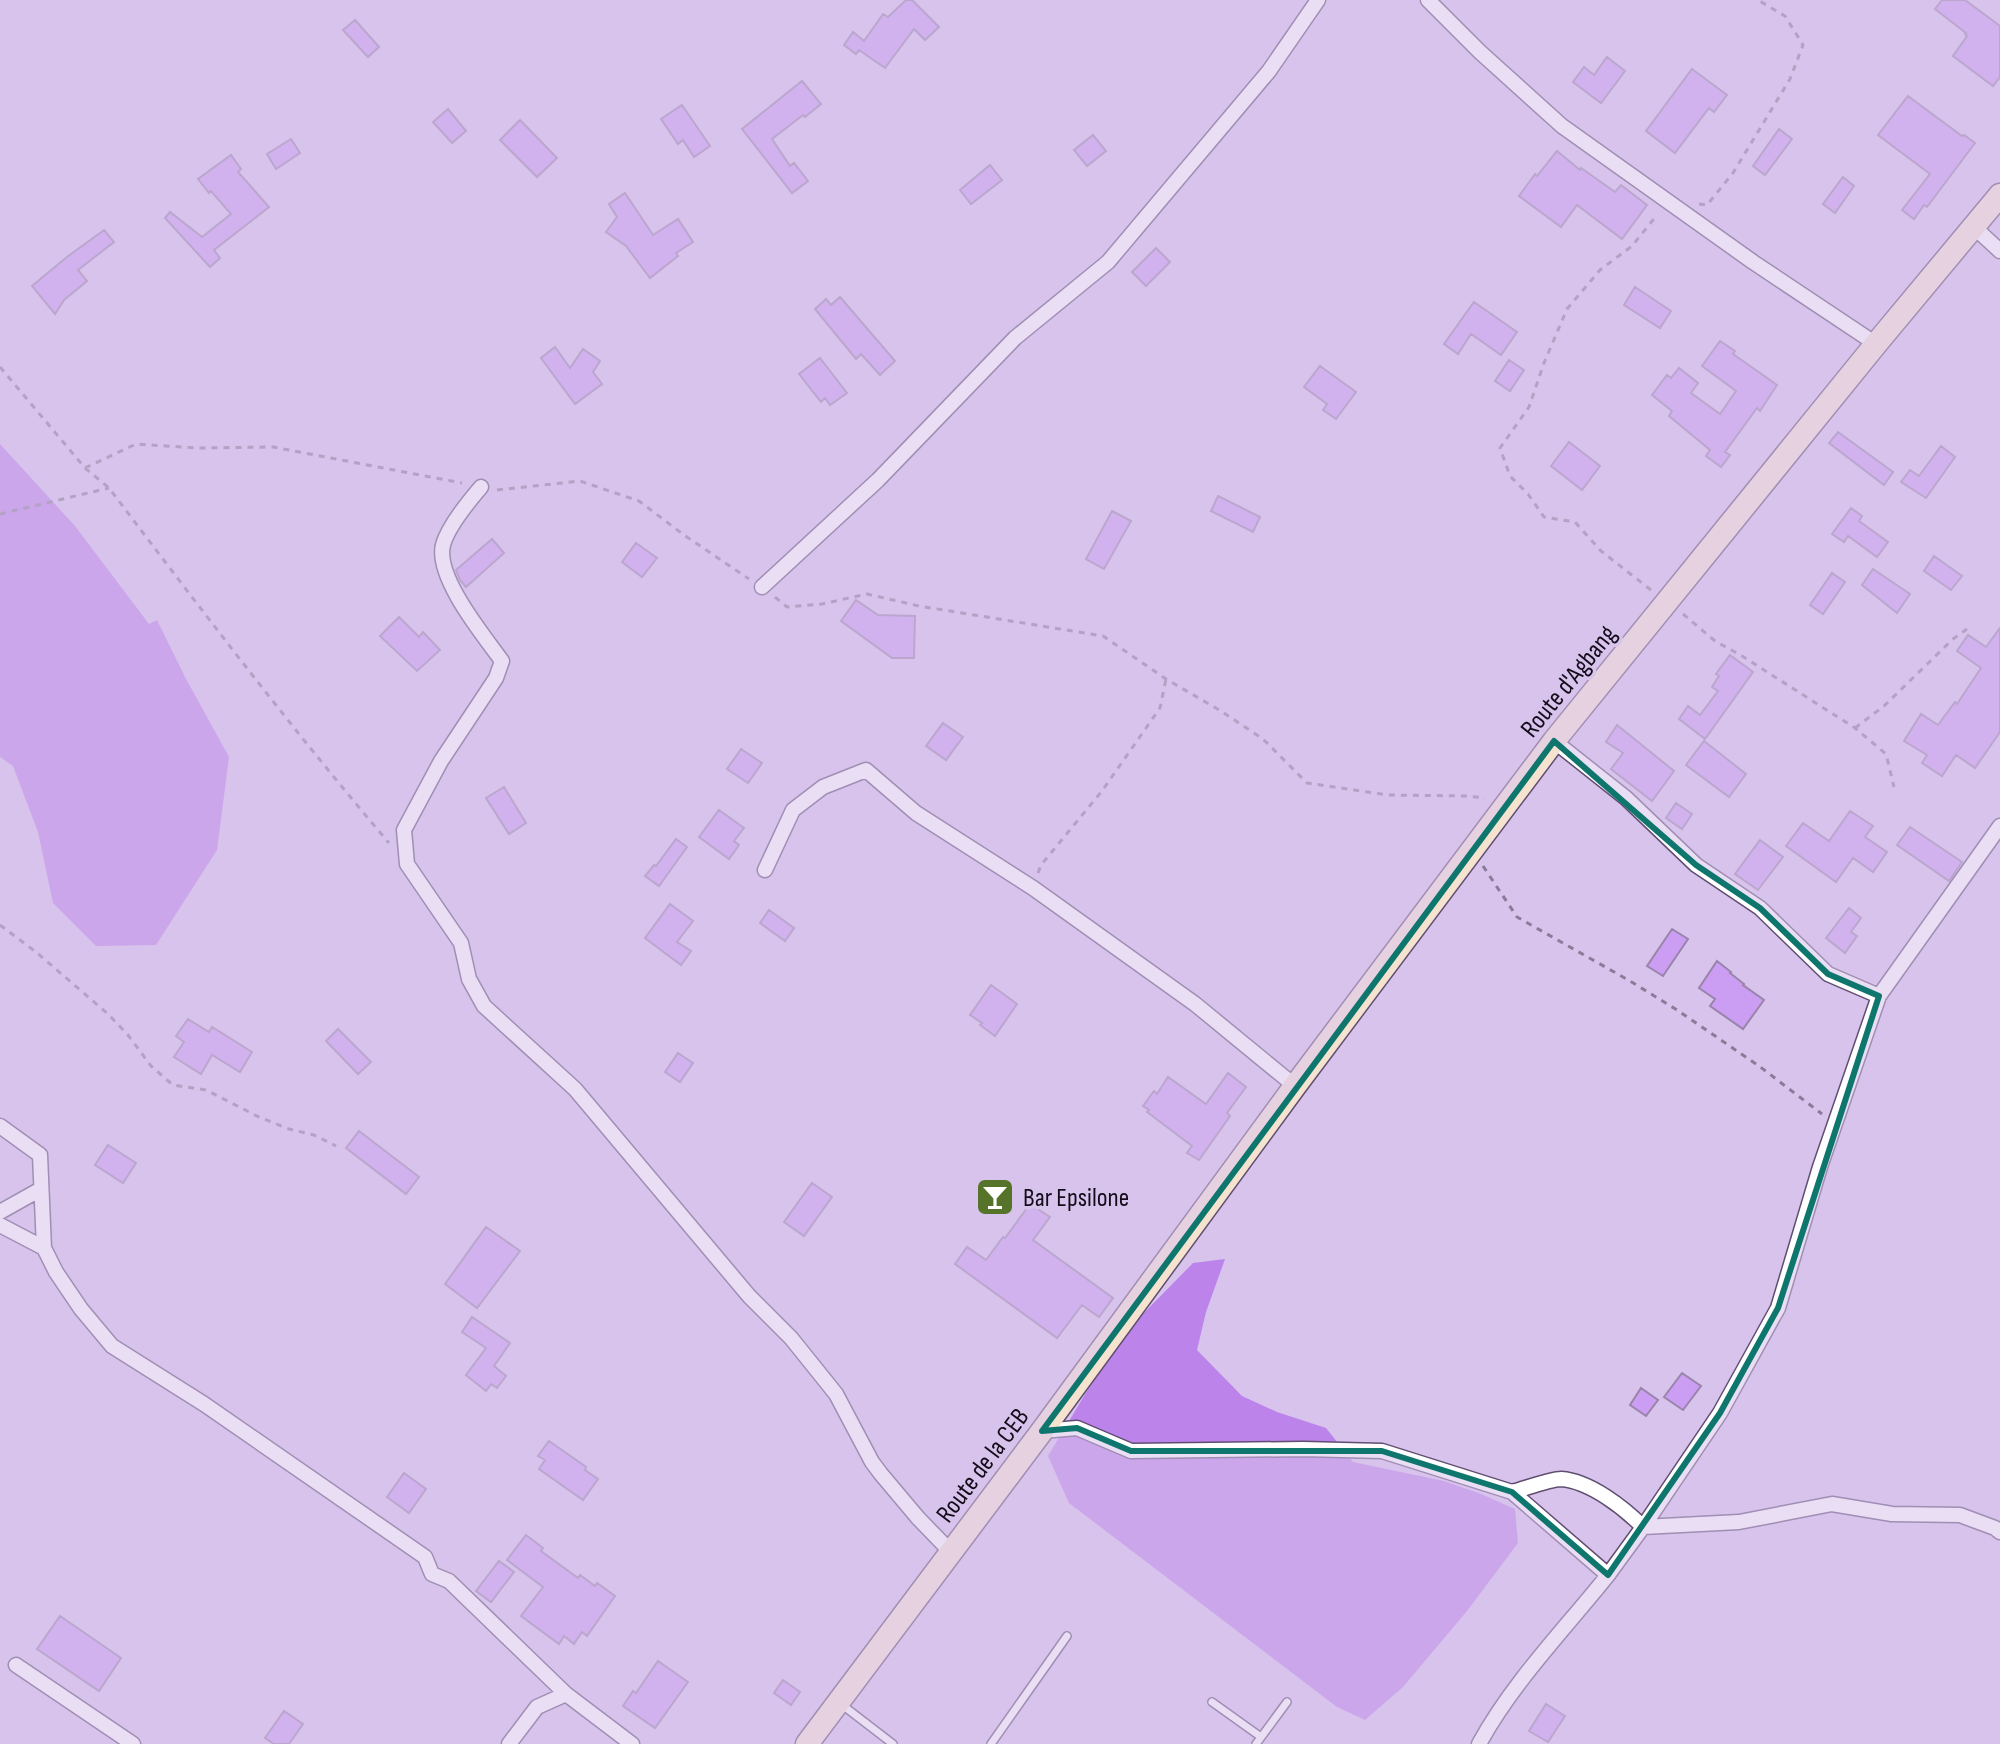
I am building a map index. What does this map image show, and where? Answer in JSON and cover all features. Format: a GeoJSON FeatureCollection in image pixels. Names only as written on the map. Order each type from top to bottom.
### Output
{"type":"FeatureCollection","features":[{"type":"Feature","properties":{"kind":"main road","name":"Route d'Agbang"},"geometry":{"type":"LineString","coordinates":[[1199,1217],[1554,741],[2000,195]]}},
{"type":"Feature","properties":{"kind":"main road","name":"Route de la CEB"},"geometry":{"type":"LineString","coordinates":[[807,1744],[1199,1217]]}},
{"type":"Feature","properties":{"kind":"street"},"geometry":{"type":"LineString","coordinates":[[762,587],[878,480],[1015,338],[1108,262],[1269,71],[1318,0]]}},
{"type":"Feature","properties":{"kind":"street"},"geometry":{"type":"LineString","coordinates":[[1428,0],[1562,126],[1753,262],[1876,344]]}},
{"type":"Feature","properties":{"kind":"street"},"geometry":{"type":"LineString","coordinates":[[1974,227],[2000,251]]}},
{"type":"Feature","properties":{"kind":"street"},"geometry":{"type":"LineString","coordinates":[[481,487],[460,512],[442,546],[446,574],[464,608],[502,661],[496,678],[441,761],[404,830],[407,864],[461,943],[469,979],[484,1006],[575,1089],[749,1296],[791,1338],[836,1394],[872,1462],[951,1552]]}},
{"type":"Feature","properties":{"kind":"street"},"geometry":{"type":"LineString","coordinates":[[1554,741],[1626,798],[1696,865],[1760,908],[1828,974],[1879,996]]}},
{"type":"Feature","properties":{"kind":"street"},"geometry":{"type":"LineString","coordinates":[[765,870],[793,810],[823,787],[866,770],[916,813],[1033,888],[1195,1004],[1295,1086]]}},
{"type":"Feature","properties":{"kind":"street"},"geometry":{"type":"LineString","coordinates":[[1479,1744],[1525,1676],[1643,1527],[1720,1413],[1778,1308],[1835,1124],[1879,996],[2000,826]]}},
{"type":"Feature","properties":{"kind":"street"},"geometry":{"type":"LineString","coordinates":[[0,1126],[40,1155],[44,1248],[81,1309],[112,1346],[204,1404],[425,1557],[432,1574],[449,1581],[566,1694],[632,1744]]}},
{"type":"Feature","properties":{"kind":"street"},"geometry":{"type":"LineString","coordinates":[[0,1212],[41,1189]]}},
{"type":"Feature","properties":{"kind":"street"},"geometry":{"type":"LineString","coordinates":[[0,1225],[44,1248]]}},
{"type":"Feature","properties":{"kind":"street"},"geometry":{"type":"LineString","coordinates":[[1042,1431],[1077,1428],[1131,1451],[1382,1451],[1512,1492],[1608,1575]]}},
{"type":"Feature","properties":{"kind":"street"},"geometry":{"type":"LineString","coordinates":[[1512,1492],[1560,1479],[1589,1487],[1627,1512],[1643,1527],[1739,1522],[1832,1504],[1892,1514],[1960,1515],[2000,1532]]}},
{"type":"Feature","properties":{"kind":"street"},"geometry":{"type":"LineString","coordinates":[[16,1665],[133,1744]]}},
{"type":"Feature","properties":{"kind":"street"},"geometry":{"type":"LineString","coordinates":[[509,1744],[537,1707],[566,1694]]}},
{"type":"Feature","properties":{"kind":"lane"},"geometry":{"type":"LineString","coordinates":[[991,1744],[1067,1636]]}},
{"type":"Feature","properties":{"kind":"lane"},"geometry":{"type":"LineString","coordinates":[[839,1702],[893,1744]]}},
{"type":"Feature","properties":{"kind":"lane"},"geometry":{"type":"LineString","coordinates":[[1212,1702],[1259,1740],[1287,1702]]}},
{"type":"Feature","properties":{"kind":"path"},"geometry":{"type":"LineString","coordinates":[[1758,0],[1785,16],[1803,45],[1790,79],[1733,173],[1707,205],[1669,202],[1632,246],[1600,270],[1567,309],[1529,407],[1500,448],[1510,476],[1544,517],[1575,522],[1601,551],[1715,641],[1855,728],[1886,754],[1894,787]]}},
{"type":"Feature","properties":{"kind":"path"},"geometry":{"type":"LineString","coordinates":[[0,367],[85,468],[109,488],[227,644],[407,864]]}},
{"type":"Feature","properties":{"kind":"path"},"geometry":{"type":"LineString","coordinates":[[85,468],[136,444],[197,448],[273,447],[497,490],[580,481],[639,501],[787,607],[822,604],[867,594],[919,606],[1103,636],[1263,739],[1307,783],[1388,795],[1467,796],[1509,801]]}},
{"type":"Feature","properties":{"kind":"path"},"geometry":{"type":"LineString","coordinates":[[0,514],[109,488]]}},
{"type":"Feature","properties":{"kind":"path"},"geometry":{"type":"LineString","coordinates":[[1855,728],[1884,706],[1967,629]]}},
{"type":"Feature","properties":{"kind":"path"},"geometry":{"type":"LineString","coordinates":[[1033,888],[1041,865],[1102,791],[1160,708],[1166,679]]}},
{"type":"Feature","properties":{"kind":"path"},"geometry":{"type":"LineString","coordinates":[[1473,850],[1517,917],[1677,1010],[1759,1066],[1835,1124]]}},
{"type":"Feature","properties":{"kind":"path"},"geometry":{"type":"LineString","coordinates":[[0,925],[108,1014],[151,1066],[173,1085],[206,1090],[259,1117],[314,1135],[336,1146]]}},
{"type":"Feature","properties":{"kind":"highlighted area"},"geometry":{"type":"Polygon","coordinates":[[[1554,741],[1696,865],[1760,908],[1828,974],[1879,996],[1778,1308],[1720,1413],[1608,1575],[1512,1492],[1382,1451],[1131,1451],[1077,1428],[1042,1431],[1554,741]]]}},
{"type":"Feature","properties":{"kind":"shaded area"},"geometry":{"type":"Polygon","coordinates":[[[0,444],[75,526],[149,624],[157,620],[229,757],[217,850],[156,945],[96,946],[53,903],[38,832],[13,766],[0,757],[0,444]]]}},
{"type":"Feature","properties":{"kind":"shaded area"},"geometry":{"type":"Polygon","coordinates":[[[1225,1259],[1206,1312],[1197,1350],[1242,1396],[1277,1412],[1326,1428],[1353,1462],[1444,1481],[1515,1509],[1518,1543],[1467,1611],[1403,1687],[1365,1720],[1337,1707],[1069,1503],[1048,1456],[1087,1391],[1134,1323],[1193,1263],[1225,1259]]]}},
{"type":"Feature","properties":{"kind":"building"},"geometry":{"type":"Polygon","coordinates":[[[906,0],[912,0],[939,27],[925,40],[914,29],[885,68],[859,50],[856,54],[844,45],[853,32],[864,41],[883,14],[888,17],[906,0]]]}},
{"type":"Feature","properties":{"kind":"building"},"geometry":{"type":"Polygon","coordinates":[[[1942,0],[1965,0],[2000,26],[2000,77],[1993,86],[1953,56],[1967,36],[1935,9],[1942,0]]]}},
{"type":"Feature","properties":{"kind":"building"},"geometry":{"type":"Polygon","coordinates":[[[355,20],[379,47],[368,57],[343,30],[355,20]]]}},
{"type":"Feature","properties":{"kind":"building"},"geometry":{"type":"Polygon","coordinates":[[[1607,57],[1625,71],[1601,103],[1573,82],[1584,67],[1594,75],[1607,57]]]}},
{"type":"Feature","properties":{"kind":"building"},"geometry":{"type":"Polygon","coordinates":[[[1692,69],[1727,95],[1714,112],[1709,108],[1675,153],[1646,131],[1692,69]]]}},
{"type":"Feature","properties":{"kind":"building"},"geometry":{"type":"Polygon","coordinates":[[[802,81],[821,104],[772,139],[790,166],[794,163],[808,181],[792,193],[742,129],[802,81]]]}},
{"type":"Feature","properties":{"kind":"building"},"geometry":{"type":"Polygon","coordinates":[[[1908,96],[1975,143],[1927,207],[1924,205],[1914,219],[1902,210],[1930,174],[1878,135],[1908,96]]]}},
{"type":"Feature","properties":{"kind":"building"},"geometry":{"type":"Polygon","coordinates":[[[682,105],[710,146],[694,157],[683,140],[678,144],[661,119],[682,105]]]}},
{"type":"Feature","properties":{"kind":"building"},"geometry":{"type":"Polygon","coordinates":[[[448,109],[466,131],[452,143],[433,122],[448,109]]]}},
{"type":"Feature","properties":{"kind":"building"},"geometry":{"type":"Polygon","coordinates":[[[520,120],[557,158],[537,177],[500,140],[520,120]]]}},
{"type":"Feature","properties":{"kind":"building"},"geometry":{"type":"Polygon","coordinates":[[[1779,129],[1792,139],[1765,175],[1753,166],[1779,129]]]}},
{"type":"Feature","properties":{"kind":"building"},"geometry":{"type":"Polygon","coordinates":[[[1093,135],[1106,151],[1087,166],[1074,150],[1093,135]]]}},
{"type":"Feature","properties":{"kind":"building"},"geometry":{"type":"Polygon","coordinates":[[[291,139],[300,153],[276,169],[267,154],[291,139]]]}},
{"type":"Feature","properties":{"kind":"building"},"geometry":{"type":"Polygon","coordinates":[[[1557,151],[1615,192],[1621,185],[1647,205],[1622,239],[1577,205],[1561,227],[1519,196],[1557,151]]]}},
{"type":"Feature","properties":{"kind":"building"},"geometry":{"type":"Polygon","coordinates":[[[231,155],[241,169],[238,172],[269,207],[214,250],[220,258],[210,267],[165,218],[170,212],[202,237],[231,214],[198,179],[231,155]]]}},
{"type":"Feature","properties":{"kind":"building"},"geometry":{"type":"Polygon","coordinates":[[[990,165],[1002,180],[971,204],[960,190],[990,165]]]}},
{"type":"Feature","properties":{"kind":"building"},"geometry":{"type":"Polygon","coordinates":[[[1843,177],[1854,186],[1835,213],[1823,204],[1843,177]]]}},
{"type":"Feature","properties":{"kind":"building"},"geometry":{"type":"Polygon","coordinates":[[[625,193],[653,235],[678,219],[693,242],[676,253],[678,256],[650,278],[626,246],[606,232],[617,217],[609,204],[625,193]]]}},
{"type":"Feature","properties":{"kind":"building"},"geometry":{"type":"Polygon","coordinates":[[[104,230],[114,242],[78,270],[87,281],[64,300],[55,314],[32,286],[104,230]]]}},
{"type":"Feature","properties":{"kind":"building"},"geometry":{"type":"Polygon","coordinates":[[[1156,248],[1170,262],[1146,286],[1132,272],[1156,248]]]}},
{"type":"Feature","properties":{"kind":"building"},"geometry":{"type":"Polygon","coordinates":[[[1635,287],[1671,311],[1660,328],[1624,305],[1635,287]]]}},
{"type":"Feature","properties":{"kind":"building"},"geometry":{"type":"Polygon","coordinates":[[[840,297],[895,361],[880,375],[861,354],[856,359],[815,309],[826,299],[831,305],[840,297]]]}},
{"type":"Feature","properties":{"kind":"building"},"geometry":{"type":"Polygon","coordinates":[[[1474,302],[1517,332],[1501,355],[1471,334],[1458,354],[1444,344],[1474,302]]]}},
{"type":"Feature","properties":{"kind":"building"},"geometry":{"type":"Polygon","coordinates":[[[1720,341],[1777,385],[1760,411],[1757,408],[1725,452],[1730,455],[1721,467],[1706,456],[1710,450],[1669,416],[1672,411],[1652,395],[1667,375],[1671,378],[1679,368],[1698,383],[1691,393],[1720,414],[1736,391],[1702,366],[1720,341]]]}},
{"type":"Feature","properties":{"kind":"building"},"geometry":{"type":"Polygon","coordinates":[[[555,347],[570,368],[583,349],[600,361],[593,372],[602,384],[575,404],[541,358],[555,347]]]}},
{"type":"Feature","properties":{"kind":"building"},"geometry":{"type":"Polygon","coordinates":[[[820,358],[847,393],[830,405],[825,398],[821,402],[799,374],[820,358]]]}},
{"type":"Feature","properties":{"kind":"building"},"geometry":{"type":"Polygon","coordinates":[[[1509,360],[1524,370],[1510,391],[1495,381],[1509,360]]]}},
{"type":"Feature","properties":{"kind":"building"},"geometry":{"type":"Polygon","coordinates":[[[1320,366],[1356,392],[1336,419],[1323,410],[1327,404],[1304,387],[1320,366]]]}},
{"type":"Feature","properties":{"kind":"building"},"geometry":{"type":"Polygon","coordinates":[[[1838,432],[1893,472],[1884,485],[1829,443],[1838,432]]]}},
{"type":"Feature","properties":{"kind":"building"},"geometry":{"type":"Polygon","coordinates":[[[1569,442],[1600,466],[1582,490],[1551,466],[1569,442]]]}},
{"type":"Feature","properties":{"kind":"building"},"geometry":{"type":"Polygon","coordinates":[[[1941,446],[1955,457],[1926,498],[1901,482],[1910,470],[1919,476],[1941,446]]]}},
{"type":"Feature","properties":{"kind":"building"},"geometry":{"type":"Polygon","coordinates":[[[1218,496],[1260,517],[1253,532],[1211,511],[1218,496]]]}},
{"type":"Feature","properties":{"kind":"building"},"geometry":{"type":"Polygon","coordinates":[[[1851,508],[1862,516],[1859,521],[1888,542],[1877,557],[1848,536],[1844,542],[1832,534],[1851,508]]]}},
{"type":"Feature","properties":{"kind":"building"},"geometry":{"type":"Polygon","coordinates":[[[1112,511],[1131,521],[1104,569],[1086,559],[1112,511]]]}},
{"type":"Feature","properties":{"kind":"building"},"geometry":{"type":"Polygon","coordinates":[[[492,539],[504,553],[466,587],[456,570],[492,539]]]}},
{"type":"Feature","properties":{"kind":"building"},"geometry":{"type":"Polygon","coordinates":[[[636,543],[657,558],[642,577],[622,562],[636,543]]]}},
{"type":"Feature","properties":{"kind":"building"},"geometry":{"type":"Polygon","coordinates":[[[1934,556],[1962,576],[1951,590],[1924,571],[1934,556]]]}},
{"type":"Feature","properties":{"kind":"building"},"geometry":{"type":"Polygon","coordinates":[[[1873,569],[1910,594],[1897,613],[1862,585],[1873,569]]]}},
{"type":"Feature","properties":{"kind":"building"},"geometry":{"type":"Polygon","coordinates":[[[1832,573],[1845,582],[1823,614],[1810,605],[1832,573]]]}},
{"type":"Feature","properties":{"kind":"building"},"geometry":{"type":"Polygon","coordinates":[[[856,600],[878,615],[915,616],[914,658],[892,658],[841,621],[856,600]]]}},
{"type":"Feature","properties":{"kind":"building"},"geometry":{"type":"Polygon","coordinates":[[[399,617],[419,637],[423,632],[440,650],[417,671],[380,636],[399,617]]]}},
{"type":"Feature","properties":{"kind":"building"},"geometry":{"type":"Polygon","coordinates":[[[2000,628],[2000,732],[1975,768],[1956,755],[1942,776],[1922,763],[1927,755],[1904,741],[1921,714],[1938,725],[1955,702],[1957,704],[1981,668],[1957,651],[1968,635],[1986,647],[2000,628]]]}},
{"type":"Feature","properties":{"kind":"building"},"geometry":{"type":"Polygon","coordinates":[[[1730,655],[1753,672],[1705,739],[1679,719],[1688,706],[1700,715],[1718,691],[1712,687],[1719,676],[1716,674],[1730,655]]]}},
{"type":"Feature","properties":{"kind":"building"},"geometry":{"type":"Polygon","coordinates":[[[943,723],[963,737],[946,760],[926,746],[943,723]]]}},
{"type":"Feature","properties":{"kind":"building"},"geometry":{"type":"Polygon","coordinates":[[[1617,725],[1674,771],[1652,801],[1611,769],[1623,753],[1606,742],[1617,725]]]}},
{"type":"Feature","properties":{"kind":"building"},"geometry":{"type":"Polygon","coordinates":[[[1704,741],[1746,774],[1729,797],[1686,765],[1704,741]]]}},
{"type":"Feature","properties":{"kind":"building"},"geometry":{"type":"Polygon","coordinates":[[[741,749],[762,763],[748,783],[727,769],[741,749]]]}},
{"type":"Feature","properties":{"kind":"building"},"geometry":{"type":"Polygon","coordinates":[[[504,787],[526,823],[509,834],[486,798],[504,787]]]}},
{"type":"Feature","properties":{"kind":"building"},"geometry":{"type":"Polygon","coordinates":[[[1676,803],[1692,814],[1682,829],[1666,818],[1676,803]]]}},
{"type":"Feature","properties":{"kind":"building"},"geometry":{"type":"Polygon","coordinates":[[[719,810],[744,828],[734,841],[739,845],[729,859],[699,837],[719,810]]]}},
{"type":"Feature","properties":{"kind":"building"},"geometry":{"type":"Polygon","coordinates":[[[1850,811],[1873,826],[1865,837],[1887,852],[1873,872],[1853,858],[1836,882],[1786,846],[1803,823],[1829,841],[1850,811]]]}},
{"type":"Feature","properties":{"kind":"building"},"geometry":{"type":"Polygon","coordinates":[[[1910,827],[1962,862],[1949,881],[1897,845],[1910,827]]]}},
{"type":"Feature","properties":{"kind":"building"},"geometry":{"type":"Polygon","coordinates":[[[676,839],[687,847],[659,886],[645,876],[676,839]]]}},
{"type":"Feature","properties":{"kind":"building"},"geometry":{"type":"Polygon","coordinates":[[[1760,840],[1783,857],[1758,890],[1735,874],[1760,840]]]}},
{"type":"Feature","properties":{"kind":"building"},"geometry":{"type":"Polygon","coordinates":[[[670,904],[693,921],[677,942],[691,951],[681,965],[645,938],[670,904]]]}},
{"type":"Feature","properties":{"kind":"building"},"geometry":{"type":"Polygon","coordinates":[[[1849,908],[1861,918],[1851,932],[1857,936],[1845,953],[1826,938],[1849,908]]]}},
{"type":"Feature","properties":{"kind":"building"},"geometry":{"type":"Polygon","coordinates":[[[769,910],[794,928],[785,941],[760,923],[769,910]]]}},
{"type":"Feature","properties":{"kind":"building"},"geometry":{"type":"Polygon","coordinates":[[[1672,929],[1688,939],[1663,976],[1647,966],[1672,929]]]}},
{"type":"Feature","properties":{"kind":"building"},"geometry":{"type":"Polygon","coordinates":[[[1717,961],[1764,1000],[1743,1029],[1710,1006],[1715,999],[1699,988],[1717,961]]]}},
{"type":"Feature","properties":{"kind":"building"},"geometry":{"type":"Polygon","coordinates":[[[991,985],[1017,1004],[995,1036],[970,1015],[991,985]]]}},
{"type":"Feature","properties":{"kind":"building"},"geometry":{"type":"Polygon","coordinates":[[[188,1019],[209,1032],[212,1027],[252,1052],[240,1072],[212,1055],[201,1074],[174,1057],[184,1042],[176,1036],[188,1019]]]}},
{"type":"Feature","properties":{"kind":"building"},"geometry":{"type":"Polygon","coordinates":[[[338,1029],[371,1062],[358,1074],[326,1041],[338,1029]]]}},
{"type":"Feature","properties":{"kind":"building"},"geometry":{"type":"Polygon","coordinates":[[[678,1053],[693,1063],[680,1082],[665,1072],[678,1053]]]}},
{"type":"Feature","properties":{"kind":"building"},"geometry":{"type":"Polygon","coordinates":[[[1228,1073],[1246,1087],[1199,1160],[1187,1153],[1192,1146],[1143,1106],[1154,1091],[1157,1094],[1168,1077],[1206,1104],[1228,1073]]]}},
{"type":"Feature","properties":{"kind":"building"},"geometry":{"type":"Polygon","coordinates":[[[359,1131],[419,1177],[406,1194],[346,1148],[359,1131]]]}},
{"type":"Feature","properties":{"kind":"building"},"geometry":{"type":"Polygon","coordinates":[[[108,1145],[136,1163],[123,1183],[95,1165],[108,1145]]]}},
{"type":"Feature","properties":{"kind":"building"},"geometry":{"type":"Polygon","coordinates":[[[812,1183],[832,1197],[804,1236],[784,1222],[812,1183]]]}},
{"type":"Feature","properties":{"kind":"building"},"geometry":{"type":"Polygon","coordinates":[[[1030,1204],[1050,1217],[1033,1240],[1113,1298],[1099,1317],[1082,1305],[1057,1338],[955,1264],[967,1247],[986,1260],[1030,1204]]]}},
{"type":"Feature","properties":{"kind":"building"},"geometry":{"type":"Polygon","coordinates":[[[486,1227],[520,1251],[477,1308],[445,1284],[486,1227]]]}},
{"type":"Feature","properties":{"kind":"building"},"geometry":{"type":"Polygon","coordinates":[[[472,1317],[510,1343],[494,1366],[506,1376],[497,1388],[491,1384],[486,1391],[466,1375],[486,1348],[462,1332],[472,1317]]]}},
{"type":"Feature","properties":{"kind":"building"},"geometry":{"type":"Polygon","coordinates":[[[1682,1373],[1701,1386],[1683,1410],[1664,1397],[1682,1373]]]}},
{"type":"Feature","properties":{"kind":"building"},"geometry":{"type":"Polygon","coordinates":[[[1641,1388],[1658,1400],[1646,1416],[1630,1405],[1641,1388]]]}},
{"type":"Feature","properties":{"kind":"building"},"geometry":{"type":"Polygon","coordinates":[[[549,1441],[598,1479],[583,1500],[539,1469],[545,1460],[538,1456],[549,1441]]]}},
{"type":"Feature","properties":{"kind":"building"},"geometry":{"type":"Polygon","coordinates":[[[404,1473],[426,1489],[409,1513],[387,1497],[404,1473]]]}},
{"type":"Feature","properties":{"kind":"building"},"geometry":{"type":"Polygon","coordinates":[[[526,1535],[543,1548],[541,1551],[578,1578],[580,1575],[595,1586],[597,1583],[615,1596],[587,1636],[582,1632],[574,1644],[564,1636],[559,1644],[521,1616],[543,1587],[507,1560],[526,1535]]]}},
{"type":"Feature","properties":{"kind":"building"},"geometry":{"type":"Polygon","coordinates":[[[499,1561],[514,1572],[491,1602],[476,1591],[499,1561]]]}},
{"type":"Feature","properties":{"kind":"building"},"geometry":{"type":"Polygon","coordinates":[[[60,1616],[121,1658],[99,1691],[37,1649],[60,1616]]]}},
{"type":"Feature","properties":{"kind":"building"},"geometry":{"type":"Polygon","coordinates":[[[658,1661],[688,1682],[655,1728],[623,1706],[658,1661]]]}},
{"type":"Feature","properties":{"kind":"building"},"geometry":{"type":"Polygon","coordinates":[[[783,1680],[800,1692],[791,1705],[774,1693],[783,1680]]]}},
{"type":"Feature","properties":{"kind":"building"},"geometry":{"type":"Polygon","coordinates":[[[1546,1704],[1565,1716],[1548,1742],[1529,1731],[1546,1704]]]}},
{"type":"Feature","properties":{"kind":"building"},"geometry":{"type":"Polygon","coordinates":[[[284,1711],[303,1724],[289,1744],[274,1744],[265,1738],[284,1711]]]}},
{"type":"Feature","properties":{"kind":"place","name":"Bar Epsilone"},"geometry":{"type":"Point","coordinates":[995,1197]}}]}
